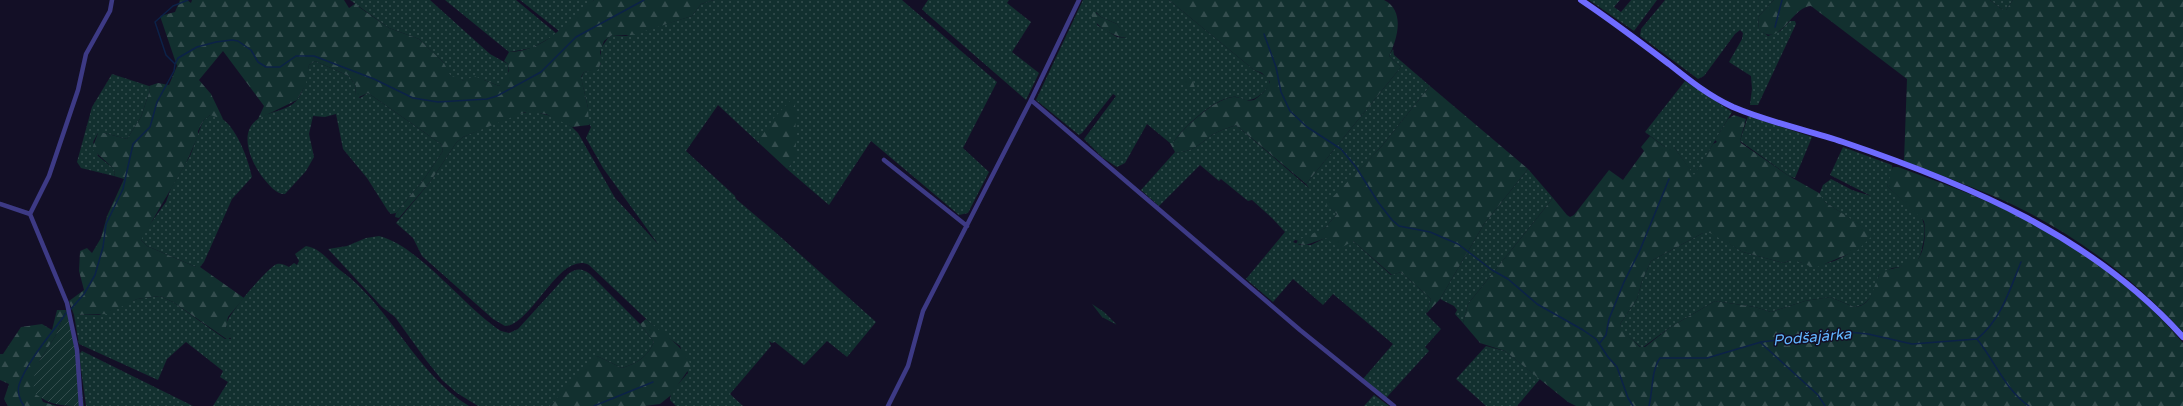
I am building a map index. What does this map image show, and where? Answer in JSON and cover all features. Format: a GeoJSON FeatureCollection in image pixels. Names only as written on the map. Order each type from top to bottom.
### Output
{"type":"FeatureCollection","features":[{"type":"Feature","properties":{"kind":"main road"},"geometry":{"type":"LineString","coordinates":[[1581,0],[1698,86],[1732,106],[1863,149],[1990,199],[2047,228],[2088,253],[2129,284],[2183,337]]}},
{"type":"Feature","properties":{"kind":"street"},"geometry":{"type":"LineString","coordinates":[[30,214],[49,176],[78,90],[86,54],[110,11],[112,0]]}},
{"type":"Feature","properties":{"kind":"street"},"geometry":{"type":"LineString","coordinates":[[888,406],[908,366],[923,311],[1031,100],[1076,1]]}},
{"type":"Feature","properties":{"kind":"street"},"geometry":{"type":"LineString","coordinates":[[1031,100],[1300,330],[1394,406]]}},
{"type":"Feature","properties":{"kind":"street"},"geometry":{"type":"LineString","coordinates":[[884,160],[966,226]]}},
{"type":"Feature","properties":{"kind":"street"},"geometry":{"type":"LineString","coordinates":[[0,204],[30,214],[67,303],[77,350],[81,406]]}},
{"type":"Feature","properties":{"kind":"green space"},"geometry":{"type":"Polygon","coordinates":[[[180,0],[187,0],[191,3],[192,0],[344,0],[349,8],[356,3],[359,7],[389,28],[419,39],[444,63],[450,75],[464,81],[474,76],[499,86],[509,71],[508,64],[504,61],[509,52],[523,50],[546,40],[594,0],[714,0],[701,4],[692,16],[632,35],[612,35],[604,41],[600,52],[602,60],[598,70],[584,72],[581,77],[588,108],[589,125],[572,127],[546,114],[525,112],[463,137],[456,143],[430,182],[399,218],[395,217],[396,213],[424,179],[443,151],[441,144],[368,93],[357,98],[355,94],[356,86],[349,76],[315,61],[309,65],[306,84],[297,100],[258,119],[264,106],[223,51],[199,80],[211,94],[223,119],[210,115],[203,121],[186,163],[141,240],[147,246],[196,267],[200,267],[244,298],[228,317],[226,327],[232,335],[228,340],[173,302],[160,296],[137,299],[107,314],[74,315],[69,301],[84,290],[79,271],[80,251],[87,248],[92,253],[101,238],[107,216],[124,179],[114,176],[115,173],[113,168],[92,149],[98,133],[104,133],[127,139],[141,117],[150,90],[149,86],[158,83],[169,85],[177,66],[160,16],[175,12],[180,0]]]}},
{"type":"Feature","properties":{"kind":"green space"},"geometry":{"type":"Polygon","coordinates":[[[350,0],[430,0],[490,54],[508,64],[507,76],[499,86],[484,80],[464,81],[453,78],[447,72],[444,63],[419,39],[389,28],[350,0]]]}},
{"type":"Feature","properties":{"kind":"green space"},"geometry":{"type":"Polygon","coordinates":[[[445,0],[516,0],[557,34],[532,48],[509,52],[445,0]]]}},
{"type":"Feature","properties":{"kind":"green space"},"geometry":{"type":"Polygon","coordinates":[[[520,0],[594,0],[559,31],[520,0]]]}},
{"type":"Feature","properties":{"kind":"green space"},"geometry":{"type":"Polygon","coordinates":[[[714,0],[902,0],[997,82],[963,148],[989,172],[968,213],[959,215],[871,141],[829,205],[787,169],[791,164],[794,152],[794,122],[759,140],[760,144],[718,105],[686,151],[735,196],[736,199],[876,322],[847,357],[827,341],[804,365],[775,342],[772,343],[769,341],[771,346],[730,394],[743,406],[676,406],[670,400],[671,392],[688,373],[680,346],[660,332],[589,265],[578,263],[567,268],[525,314],[515,323],[505,326],[493,319],[422,256],[413,238],[396,223],[430,182],[456,143],[463,137],[514,115],[531,111],[555,117],[572,127],[578,133],[615,198],[658,244],[603,168],[586,138],[591,127],[588,122],[588,108],[581,78],[584,72],[598,69],[601,63],[601,48],[612,35],[626,36],[692,16],[701,4],[714,0]]]}},
{"type":"Feature","properties":{"kind":"green space"},"geometry":{"type":"Polygon","coordinates":[[[928,0],[1009,0],[1007,3],[1031,22],[1012,52],[1039,73],[1026,100],[922,9],[928,0]]]}},
{"type":"Feature","properties":{"kind":"green space"},"geometry":{"type":"Polygon","coordinates":[[[1083,0],[1169,0],[1254,70],[1265,76],[1270,82],[1270,85],[1256,98],[1245,100],[1234,97],[1217,102],[1191,122],[1173,143],[1170,143],[1147,124],[1125,163],[1117,167],[1103,158],[1084,139],[1116,96],[1113,94],[1079,135],[1036,100],[1083,0]],[[1096,12],[1097,25],[1117,37],[1126,38],[1117,24],[1101,17],[1096,12]]]}},
{"type":"Feature","properties":{"kind":"green space"},"geometry":{"type":"Polygon","coordinates":[[[1169,0],[1384,0],[1391,5],[1395,11],[1398,26],[1395,42],[1389,56],[1401,67],[1306,184],[1236,125],[1215,133],[1190,150],[1175,152],[1170,143],[1173,143],[1191,122],[1208,108],[1225,99],[1233,97],[1254,100],[1266,90],[1270,82],[1262,73],[1254,70],[1169,0]]]}},
{"type":"Feature","properties":{"kind":"green space"},"geometry":{"type":"Polygon","coordinates":[[[1589,0],[1620,0],[1614,7],[1621,12],[1631,0],[1657,0],[1634,31],[1589,0]]]}},
{"type":"Feature","properties":{"kind":"green space"},"geometry":{"type":"Polygon","coordinates":[[[1665,0],[1774,0],[1758,17],[1759,29],[1768,36],[1780,31],[1790,21],[1795,21],[1796,24],[1758,105],[1750,105],[1752,89],[1751,76],[1729,62],[1742,39],[1743,33],[1740,30],[1735,34],[1704,76],[1698,79],[1640,36],[1641,29],[1665,0]]]}},
{"type":"Feature","properties":{"kind":"green space"},"geometry":{"type":"Polygon","coordinates":[[[1774,0],[1990,0],[2003,10],[2006,10],[2013,0],[2183,0],[2183,332],[2162,310],[2118,271],[2070,236],[2018,207],[1904,161],[1907,79],[1811,6],[1804,8],[1797,13],[1779,31],[1773,34],[1766,34],[1759,29],[1758,17],[1774,0]]]}},
{"type":"Feature","properties":{"kind":"green space"},"geometry":{"type":"Polygon","coordinates":[[[1990,0],[2013,0],[2006,10],[2003,10],[1990,0]]]}},
{"type":"Feature","properties":{"kind":"green space"},"geometry":{"type":"Polygon","coordinates":[[[1092,10],[1101,17],[1117,24],[1127,38],[1110,33],[1100,26],[1092,17],[1090,12],[1092,10]]]}},
{"type":"Feature","properties":{"kind":"green space"},"geometry":{"type":"Polygon","coordinates":[[[1393,49],[1394,55],[1430,86],[1381,147],[1327,204],[1337,214],[1325,228],[1300,241],[1295,240],[1293,242],[1300,245],[1311,245],[1325,238],[1353,241],[1391,275],[1401,272],[1431,299],[1426,314],[1441,329],[1425,347],[1429,351],[1386,398],[1363,379],[1393,344],[1333,294],[1323,305],[1293,279],[1273,302],[1246,279],[1285,232],[1252,200],[1248,201],[1221,179],[1219,181],[1200,165],[1159,206],[1141,190],[1175,152],[1190,150],[1215,133],[1236,125],[1309,188],[1306,184],[1401,67],[1389,56],[1393,49]]]}},
{"type":"Feature","properties":{"kind":"green space"},"geometry":{"type":"Polygon","coordinates":[[[315,61],[349,76],[356,86],[355,94],[360,98],[368,93],[441,144],[443,151],[424,179],[396,213],[391,214],[388,211],[367,178],[343,149],[336,114],[325,117],[313,116],[309,134],[314,157],[306,171],[285,194],[279,193],[271,187],[259,173],[251,157],[248,132],[252,125],[262,116],[284,109],[297,100],[304,88],[309,65],[315,61]]]}},
{"type":"Feature","properties":{"kind":"green space"},"geometry":{"type":"Polygon","coordinates":[[[112,74],[149,86],[150,90],[141,117],[127,139],[104,133],[98,133],[93,142],[98,156],[113,168],[115,173],[114,176],[81,168],[77,162],[92,107],[112,74]]]}},
{"type":"Feature","properties":{"kind":"green space"},"geometry":{"type":"Polygon","coordinates":[[[1188,77],[1193,81],[1195,88],[1188,89],[1183,85],[1183,80],[1188,77]]]}},
{"type":"Feature","properties":{"kind":"green space"},"geometry":{"type":"Polygon","coordinates":[[[1685,81],[1732,112],[1694,176],[1674,147],[1665,147],[1645,132],[1685,81]]]}},
{"type":"Feature","properties":{"kind":"green space"},"geometry":{"type":"Polygon","coordinates":[[[1430,86],[1528,169],[1484,224],[1440,299],[1426,314],[1431,299],[1401,272],[1392,275],[1353,241],[1339,249],[1326,238],[1306,245],[1296,244],[1298,240],[1325,228],[1337,214],[1326,204],[1381,147],[1430,86]]]}},
{"type":"Feature","properties":{"kind":"green space"},"geometry":{"type":"Polygon","coordinates":[[[790,101],[795,101],[796,158],[787,169],[760,144],[759,140],[774,118],[790,101]]]}},
{"type":"Feature","properties":{"kind":"green space"},"geometry":{"type":"Polygon","coordinates":[[[210,115],[218,117],[226,122],[232,129],[243,149],[252,177],[232,199],[204,262],[200,267],[196,267],[147,246],[141,240],[142,235],[166,202],[171,188],[190,156],[203,121],[210,115]]]}},
{"type":"Feature","properties":{"kind":"green space"},"geometry":{"type":"Polygon","coordinates":[[[1734,115],[1746,119],[1740,141],[1741,143],[1789,176],[1819,193],[1825,202],[1874,234],[1858,250],[1815,268],[1791,260],[1784,263],[1743,252],[1710,233],[1703,233],[1651,261],[1642,281],[1637,299],[1620,324],[1622,330],[1640,347],[1645,347],[1669,328],[1715,301],[1755,307],[1771,312],[1805,301],[1830,297],[1854,307],[1861,306],[1866,303],[1882,271],[1900,267],[1908,259],[1918,259],[1924,246],[1924,221],[1887,186],[1893,167],[1898,167],[1966,193],[2015,214],[2068,244],[2094,261],[2118,280],[2163,321],[2183,343],[2183,406],[1576,406],[1568,402],[1505,351],[1480,343],[1463,323],[1468,304],[1553,198],[1567,215],[1570,217],[1574,215],[1609,170],[1623,180],[1644,151],[1641,147],[1650,136],[1665,147],[1674,147],[1694,175],[1713,144],[1717,142],[1715,140],[1728,119],[1734,115]]]}},
{"type":"Feature","properties":{"kind":"green space"},"geometry":{"type":"Polygon","coordinates":[[[1748,116],[1812,137],[1795,178],[1789,176],[1740,141],[1748,116]]]}},
{"type":"Feature","properties":{"kind":"green space"},"geometry":{"type":"Polygon","coordinates":[[[1843,147],[1892,165],[1893,172],[1887,186],[1921,217],[1925,231],[1920,256],[1918,259],[1910,259],[1900,267],[1892,268],[1879,275],[1871,296],[1865,303],[1854,307],[1830,297],[1805,301],[1771,312],[1755,307],[1715,301],[1669,328],[1642,348],[1621,330],[1620,324],[1637,299],[1642,281],[1651,261],[1703,233],[1710,232],[1743,252],[1784,263],[1793,259],[1815,265],[1826,263],[1847,255],[1856,249],[1873,234],[1825,202],[1819,195],[1823,185],[1831,179],[1852,190],[1871,196],[1830,175],[1843,147]]]}},
{"type":"Feature","properties":{"kind":"green space"},"geometry":{"type":"Polygon","coordinates":[[[1528,169],[1553,198],[1468,304],[1463,323],[1455,314],[1457,310],[1454,306],[1440,299],[1484,224],[1528,169]]]}},
{"type":"Feature","properties":{"kind":"green space"},"geometry":{"type":"Polygon","coordinates":[[[379,236],[394,242],[409,251],[441,278],[472,308],[501,331],[509,333],[518,329],[568,274],[579,270],[590,274],[640,324],[654,342],[645,356],[633,364],[622,368],[597,356],[550,406],[478,406],[457,393],[442,380],[395,317],[382,307],[328,249],[347,246],[366,238],[379,236]]]}},
{"type":"Feature","properties":{"kind":"green space"},"geometry":{"type":"Polygon","coordinates":[[[306,246],[321,253],[358,285],[374,302],[433,376],[450,392],[469,406],[213,406],[228,382],[220,377],[223,371],[186,342],[167,359],[158,380],[79,344],[74,315],[99,315],[137,299],[160,296],[173,302],[225,339],[231,339],[226,325],[240,302],[272,267],[277,264],[283,264],[289,267],[294,263],[297,265],[299,261],[295,254],[306,246]]]}},
{"type":"Feature","properties":{"kind":"green space"},"geometry":{"type":"Polygon","coordinates":[[[1092,304],[1104,312],[1117,325],[1102,317],[1092,304]]]}},
{"type":"Feature","properties":{"kind":"green space"},"geometry":{"type":"Polygon","coordinates":[[[57,310],[66,310],[56,335],[40,360],[35,385],[43,402],[57,406],[8,406],[4,399],[9,384],[0,380],[0,354],[3,354],[21,327],[42,324],[52,330],[57,310]]]}},
{"type":"Feature","properties":{"kind":"green space"},"geometry":{"type":"Polygon","coordinates":[[[66,310],[68,311],[77,350],[84,406],[69,406],[51,403],[33,392],[34,385],[32,382],[40,360],[56,335],[66,310]]]}},
{"type":"Feature","properties":{"kind":"green space"},"geometry":{"type":"Polygon","coordinates":[[[646,319],[678,346],[688,359],[691,366],[670,396],[660,404],[645,406],[550,406],[592,358],[597,356],[622,368],[637,362],[645,356],[654,342],[640,324],[646,319]]]}},
{"type":"Feature","properties":{"kind":"green space"},"geometry":{"type":"Polygon","coordinates":[[[1486,346],[1505,351],[1540,379],[1517,406],[1486,406],[1456,379],[1486,346]]]}},
{"type":"Feature","properties":{"kind":"green space"},"geometry":{"type":"Polygon","coordinates":[[[82,351],[193,406],[86,406],[79,354],[82,351]]]}},
{"type":"Feature","properties":{"kind":"green space"},"geometry":{"type":"Polygon","coordinates":[[[1374,395],[1389,406],[1364,406],[1374,395]]]}},
{"type":"Feature","properties":{"kind":"waterway"},"geometry":{"type":"LineString","coordinates":[[70,310],[84,294],[95,275],[103,247],[106,224],[123,189],[133,144],[150,127],[157,102],[174,71],[175,64],[166,55],[155,22],[173,6],[188,0]]}},
{"type":"Feature","properties":{"kind":"waterway"},"geometry":{"type":"LineString","coordinates":[[175,64],[178,58],[197,47],[232,40],[238,41],[251,50],[258,62],[266,67],[280,67],[296,56],[314,56],[374,79],[413,98],[438,102],[487,99],[497,96],[541,72],[576,37],[644,0]]}},
{"type":"Feature","properties":{"kind":"waterway"},"geometry":{"type":"LineString","coordinates":[[1775,27],[1782,0]]}},
{"type":"Feature","properties":{"kind":"waterway"},"geometry":{"type":"LineString","coordinates":[[1264,34],[1276,67],[1281,92],[1290,111],[1307,127],[1341,149],[1356,167],[1378,202],[1392,220],[1399,226],[1430,232],[1458,244],[1492,270],[1508,279],[1537,304],[1596,339],[1617,367],[1628,398],[1633,406]]}},
{"type":"Feature","properties":{"kind":"waterway"},"geometry":{"type":"LineString","coordinates":[[1599,344],[1606,335],[1609,319],[1624,282],[1640,250],[1669,179]]}},
{"type":"Feature","properties":{"kind":"waterway"},"geometry":{"type":"LineString","coordinates":[[1977,339],[1999,313],[2009,293],[2021,262]]}},
{"type":"Feature","properties":{"kind":"waterway"},"geometry":{"type":"LineString","coordinates":[[24,406],[18,391],[23,376],[40,347],[67,312]]}},
{"type":"Feature","properties":{"kind":"waterway","name":"Podšajárka"},"geometry":{"type":"LineString","coordinates":[[1649,406],[1655,369],[1660,358],[1707,358],[1761,342],[1848,332],[1868,334],[1912,344],[1977,339],[2013,392],[2029,406]]}},
{"type":"Feature","properties":{"kind":"waterway"},"geometry":{"type":"LineString","coordinates":[[1761,343],[1818,395],[1825,406]]}},
{"type":"Feature","properties":{"kind":"waterway"},"geometry":{"type":"LineString","coordinates":[[594,406],[653,382]]}}]}
